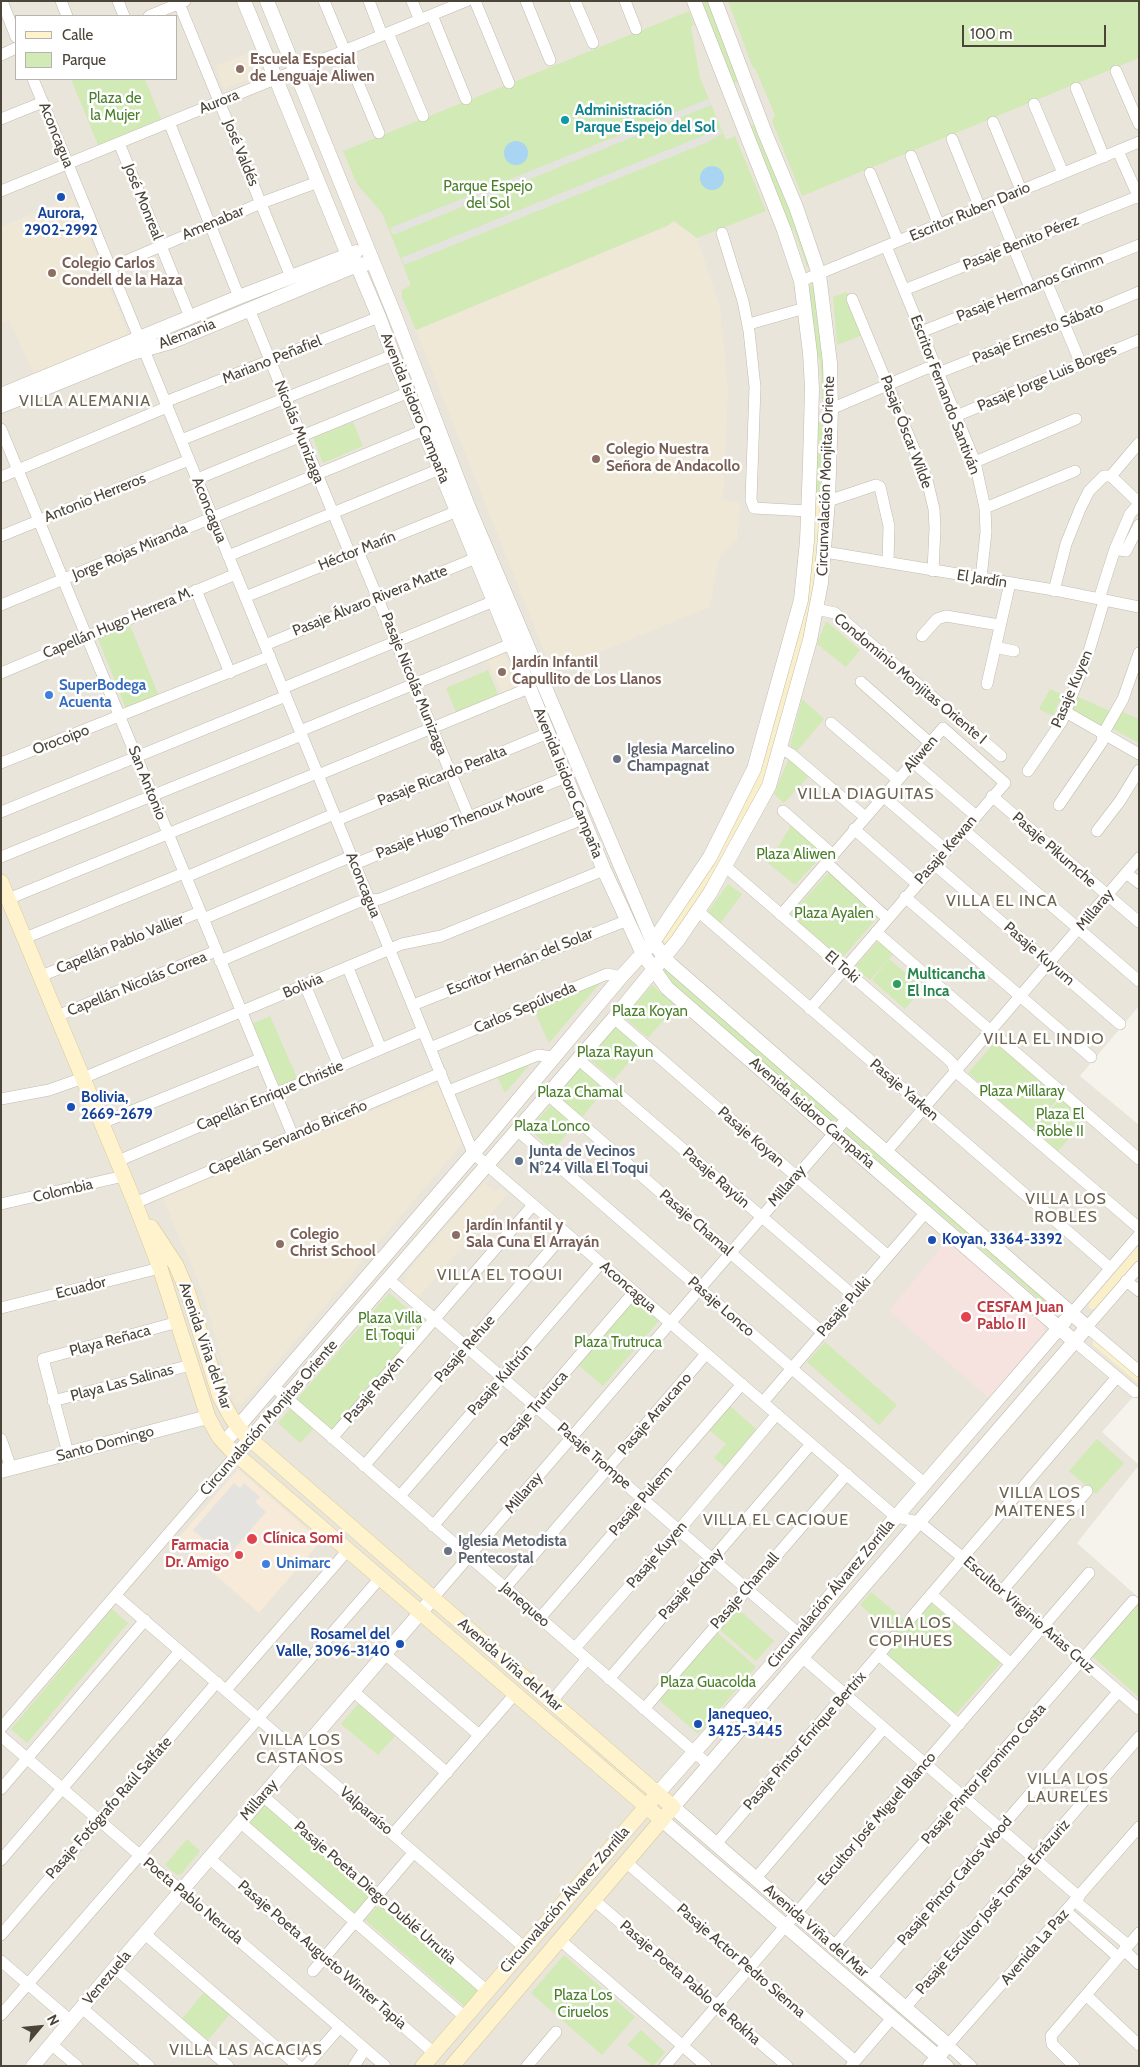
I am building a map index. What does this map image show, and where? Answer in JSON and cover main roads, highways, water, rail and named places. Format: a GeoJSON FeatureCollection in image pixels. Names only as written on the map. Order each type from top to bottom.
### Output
{"type":"FeatureCollection","features":[{"type":"Feature","properties":{"kind":"main road","name":"Avenida Viña del Mar"},"geometry":{"type":"LineString","coordinates":[[1,882],[8,909],[25,938],[135,1203],[166,1264],[178,1322],[214,1431],[224,1443],[662,1820]]}},
{"type":"Feature","properties":{"kind":"main road","name":"Avenida Viña del Mar"},"geometry":{"type":"LineString","coordinates":[[166,1264],[176,1265],[188,1293],[220,1397],[238,1427],[674,1807]]}},
{"type":"Feature","properties":{"kind":"main road","name":"Circunvalación Álvarez Zorrilla"},"geometry":{"type":"LineString","coordinates":[[423,2066],[658,1793]]}},
{"type":"Feature","properties":{"kind":"main road","name":"Circunvalación Álvarez Zorrilla"},"geometry":{"type":"LineString","coordinates":[[452,2066],[674,1807]]}},
{"type":"Feature","properties":{"kind":"water"},"geometry":{"type":"Polygon","coordinates":[[[516,141],[525,144],[528,153],[525,162],[516,165],[507,162],[504,153],[507,144],[516,141]]]}},
{"type":"Feature","properties":{"kind":"water"},"geometry":{"type":"Polygon","coordinates":[[[712,166],[721,169],[724,178],[721,187],[712,190],[703,187],[700,178],[703,169],[712,166]]]}},
{"type":"Feature","properties":{"kind":"place","name":"Escuela Especial de Lenguaje Aliwen"},"geometry":{"type":"Point","coordinates":[240,69]}},
{"type":"Feature","properties":{"kind":"place","name":"Administración Parque Espejo del Sol"},"geometry":{"type":"Point","coordinates":[565,120]}},
{"type":"Feature","properties":{"kind":"place","name":"Aurora, 2902-2992"},"geometry":{"type":"Point","coordinates":[61,197]}},
{"type":"Feature","properties":{"kind":"place","name":"Colegio Carlos Condell de la Haza"},"geometry":{"type":"Point","coordinates":[52,273]}},
{"type":"Feature","properties":{"kind":"place","name":"Colegio Nuestra Señora de Andacollo"},"geometry":{"type":"Point","coordinates":[596,459]}},
{"type":"Feature","properties":{"kind":"place","name":"Jardín Infantil Capullito de Los Llanos"},"geometry":{"type":"Point","coordinates":[502,672]}},
{"type":"Feature","properties":{"kind":"place","name":"SuperBodega Acuenta"},"geometry":{"type":"Point","coordinates":[49,695]}},
{"type":"Feature","properties":{"kind":"place","name":"Iglesia Marcelino Champagnat"},"geometry":{"type":"Point","coordinates":[617,759]}},
{"type":"Feature","properties":{"kind":"place","name":"Multicancha El Inca"},"geometry":{"type":"Point","coordinates":[897,984]}},
{"type":"Feature","properties":{"kind":"place","name":"Bolivia, 2669-2679"},"geometry":{"type":"Point","coordinates":[71,1107]}},
{"type":"Feature","properties":{"kind":"place","name":"Junta de Vecinos N°24 Villa El Toqui"},"geometry":{"type":"Point","coordinates":[519,1161]}},
{"type":"Feature","properties":{"kind":"place","name":"Jardín Infantil y Sala Cuna El Arrayán"},"geometry":{"type":"Point","coordinates":[456,1235]}},
{"type":"Feature","properties":{"kind":"place","name":"Koyan, 3364-3392"},"geometry":{"type":"Point","coordinates":[932,1240]}},
{"type":"Feature","properties":{"kind":"place","name":"Colegio Christ School"},"geometry":{"type":"Point","coordinates":[280,1244]}},
{"type":"Feature","properties":{"kind":"place","name":"CESFAM Juan Pablo II"},"geometry":{"type":"Point","coordinates":[966,1317]}},
{"type":"Feature","properties":{"kind":"place","name":"Clínica Somi"},"geometry":{"type":"Point","coordinates":[252,1539]}},
{"type":"Feature","properties":{"kind":"place","name":"Iglesia Metodista Pentecostal"},"geometry":{"type":"Point","coordinates":[448,1551]}},
{"type":"Feature","properties":{"kind":"place","name":"Farmacia Dr. Amigo"},"geometry":{"type":"Point","coordinates":[239,1555]}},
{"type":"Feature","properties":{"kind":"place","name":"Unimarc"},"geometry":{"type":"Point","coordinates":[266,1564]}},
{"type":"Feature","properties":{"kind":"place","name":"Rosamel del Valle, 3096-3140"},"geometry":{"type":"Point","coordinates":[400,1644]}},
{"type":"Feature","properties":{"kind":"place","name":"Janequeo, 3425-3445"},"geometry":{"type":"Point","coordinates":[698,1724]}},
{"type":"Feature","properties":{"kind":"district","name":"VILLA ALEMANIA"},"geometry":{"type":"Point","coordinates":[85,401]}},
{"type":"Feature","properties":{"kind":"district","name":"VILLA DIAGUITAS"},"geometry":{"type":"Point","coordinates":[866,794]}},
{"type":"Feature","properties":{"kind":"district","name":"VILLA EL INCA"},"geometry":{"type":"Point","coordinates":[1002,901]}},
{"type":"Feature","properties":{"kind":"district","name":"VILLA EL INDIO"},"geometry":{"type":"Point","coordinates":[1044,1039]}},
{"type":"Feature","properties":{"kind":"district","name":"VILLA LOS ROBLES"},"geometry":{"type":"Point","coordinates":[1066,1208]}},
{"type":"Feature","properties":{"kind":"district","name":"VILLA EL TOQUI"},"geometry":{"type":"Point","coordinates":[500,1275]}},
{"type":"Feature","properties":{"kind":"district","name":"VILLA LOS MAITENES I"},"geometry":{"type":"Point","coordinates":[1040,1502]}},
{"type":"Feature","properties":{"kind":"district","name":"VILLA EL CACIQUE"},"geometry":{"type":"Point","coordinates":[776,1520]}},
{"type":"Feature","properties":{"kind":"district","name":"VILLA LOS COPIHUES"},"geometry":{"type":"Point","coordinates":[911,1632]}},
{"type":"Feature","properties":{"kind":"district","name":"VILLA LOS CASTAÑOS"},"geometry":{"type":"Point","coordinates":[300,1749]}},
{"type":"Feature","properties":{"kind":"district","name":"VILLA LOS LAURELES"},"geometry":{"type":"Point","coordinates":[1068,1788]}},
{"type":"Feature","properties":{"kind":"district","name":"VILLA LAS ACACIAS"},"geometry":{"type":"Point","coordinates":[246,2050]}},
{"type":"Feature","properties":{"kind":"park label","name":"Plaza de la Mujer"},"geometry":{"type":"Point","coordinates":[115,108]}},
{"type":"Feature","properties":{"kind":"park label","name":"Parque Espejo del Sol"},"geometry":{"type":"Point","coordinates":[488,196]}},
{"type":"Feature","properties":{"kind":"park label","name":"Plaza Aliwen"},"geometry":{"type":"Point","coordinates":[796,855]}},
{"type":"Feature","properties":{"kind":"park label","name":"Plaza Ayalen"},"geometry":{"type":"Point","coordinates":[834,914]}},
{"type":"Feature","properties":{"kind":"park label","name":"Plaza Koyan"},"geometry":{"type":"Point","coordinates":[650,1012]}},
{"type":"Feature","properties":{"kind":"park label","name":"Plaza Rayun"},"geometry":{"type":"Point","coordinates":[615,1053]}},
{"type":"Feature","properties":{"kind":"park label","name":"Plaza Millaray"},"geometry":{"type":"Point","coordinates":[1022,1092]}},
{"type":"Feature","properties":{"kind":"park label","name":"Plaza Chamal"},"geometry":{"type":"Point","coordinates":[580,1093]}},
{"type":"Feature","properties":{"kind":"park label","name":"Plaza El Roble II"},"geometry":{"type":"Point","coordinates":[1060,1124]}},
{"type":"Feature","properties":{"kind":"park label","name":"Plaza Lonco"},"geometry":{"type":"Point","coordinates":[552,1127]}},
{"type":"Feature","properties":{"kind":"park label","name":"Plaza Villa El Toqui"},"geometry":{"type":"Point","coordinates":[390,1328]}},
{"type":"Feature","properties":{"kind":"park label","name":"Plaza Trutruca"},"geometry":{"type":"Point","coordinates":[618,1343]}},
{"type":"Feature","properties":{"kind":"park label","name":"Plaza Guacolda"},"geometry":{"type":"Point","coordinates":[708,1683]}},
{"type":"Feature","properties":{"kind":"park label","name":"Plaza Los Ciruelos"},"geometry":{"type":"Point","coordinates":[583,2004]}}]}
